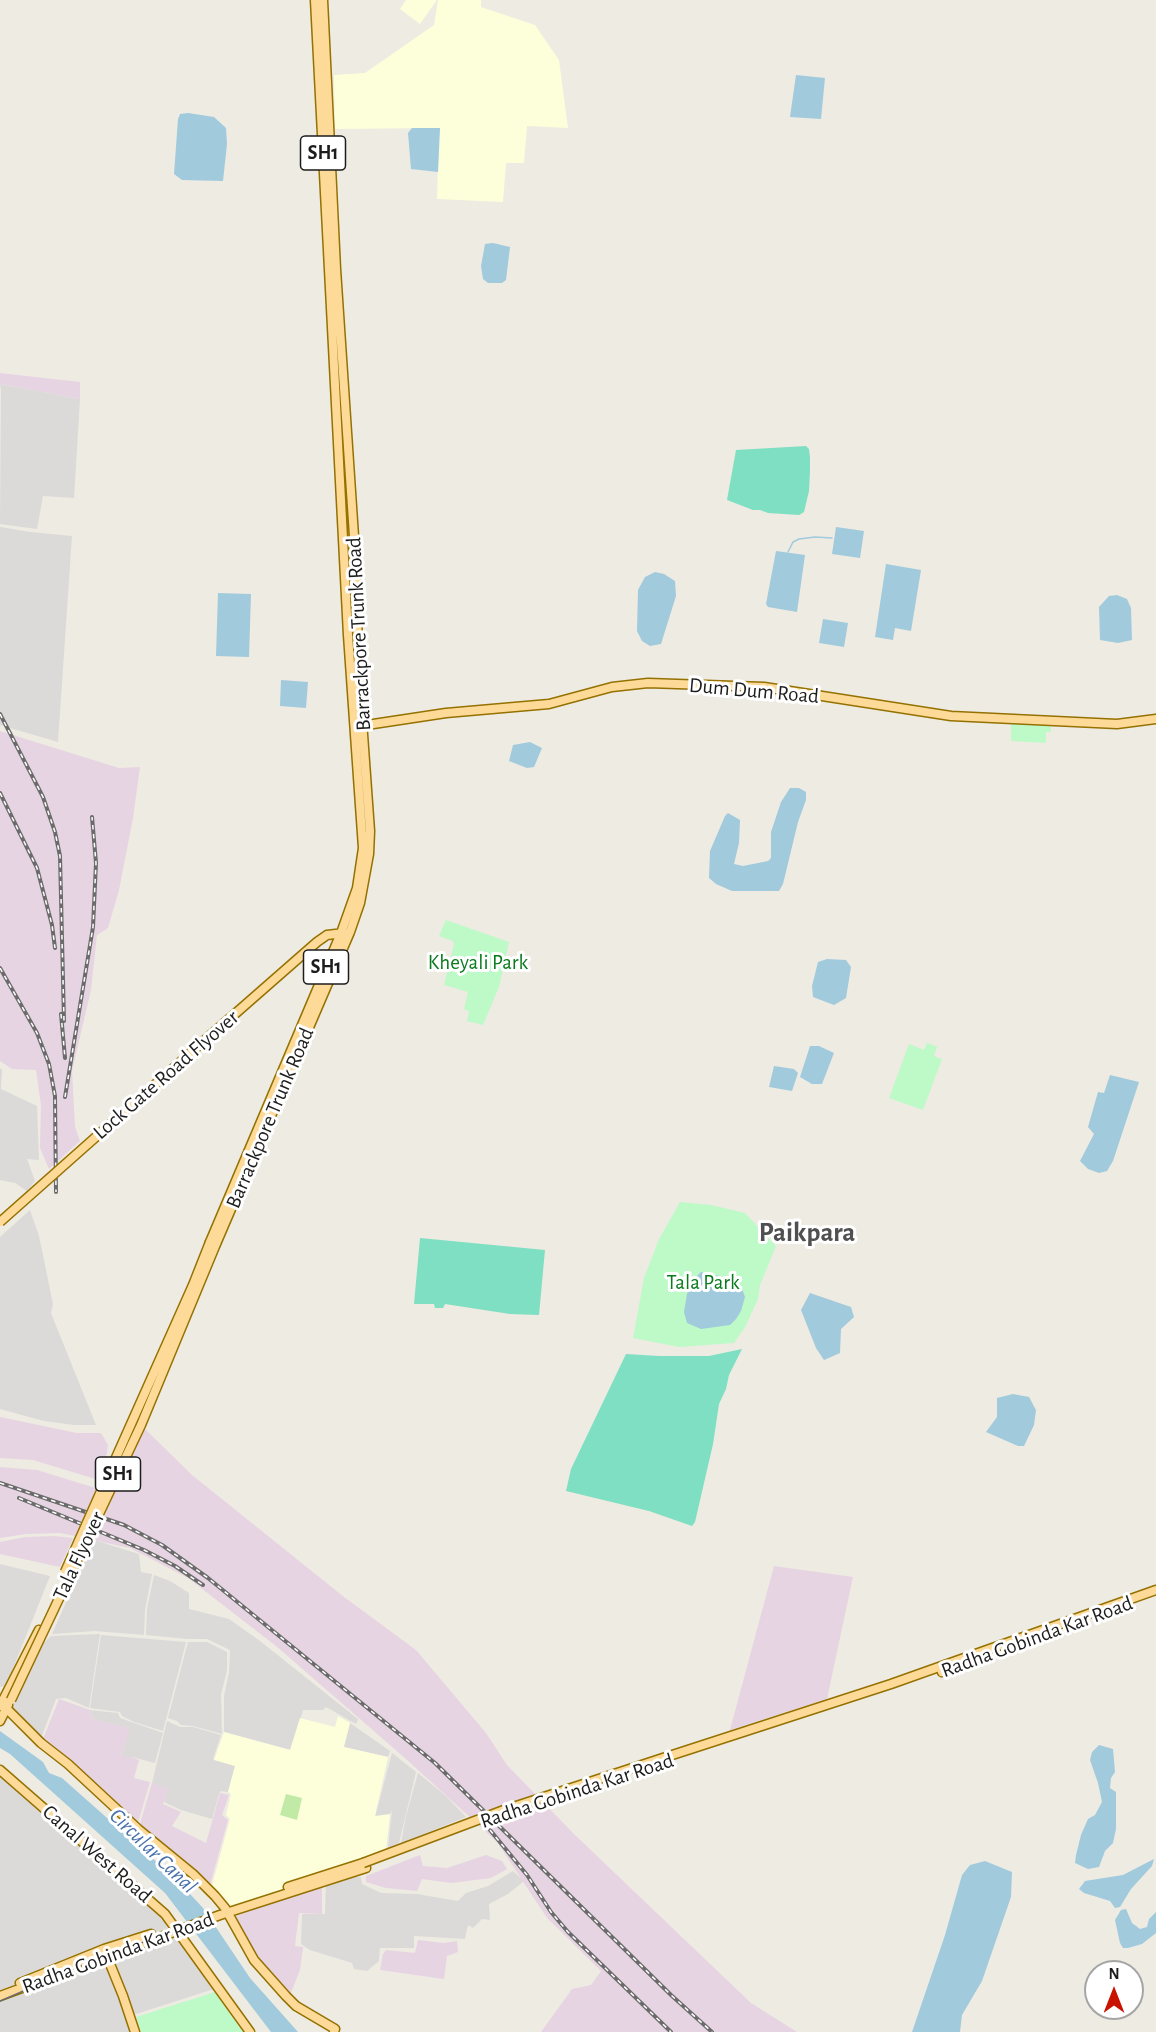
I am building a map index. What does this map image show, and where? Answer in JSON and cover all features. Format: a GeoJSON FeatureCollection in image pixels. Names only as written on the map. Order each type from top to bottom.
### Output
{"type":"FeatureCollection","features":[{"type":"Feature","properties":{"kind":"main road","name":"Barrackpore Trunk Road"},"geometry":{"type":"LineString","coordinates":[[315,0],[354,727],[363,848],[357,888],[342,933]]}},
{"type":"Feature","properties":{"kind":"main road","name":"Barrackpore Trunk Road"},"geometry":{"type":"LineString","coordinates":[[214,1240],[365,880],[370,831],[336,268],[323,0]]}},
{"type":"Feature","properties":{"kind":"main road"},"geometry":{"type":"LineString","coordinates":[[345,556],[355,556]]}},
{"type":"Feature","properties":{"kind":"main road","name":"Dum Dum Road"},"geometry":{"type":"LineString","coordinates":[[354,727],[446,713],[541,705],[612,687],[648,683],[764,687],[951,716],[1117,724],[1156,719]]}},
{"type":"Feature","properties":{"kind":"main road","name":"Lock Gate Road Flyover"},"geometry":{"type":"LineString","coordinates":[[0,1222],[323,937],[342,933]]}},
{"type":"Feature","properties":{"kind":"main road","name":"Tala Flyover"},"geometry":{"type":"LineString","coordinates":[[4,1703],[214,1240]]}},
{"type":"Feature","properties":{"kind":"main road","name":"Tala Flyover"},"geometry":{"type":"LineString","coordinates":[[4,1703],[141,1425],[214,1240]]}},
{"type":"Feature","properties":{"kind":"main road"},"geometry":{"type":"LineString","coordinates":[[663,1760],[891,1684],[1156,1590]]}},
{"type":"Feature","properties":{"kind":"main road","name":"Radha Gobinda Kar Road"},"geometry":{"type":"LineString","coordinates":[[0,1991],[223,1911],[364,1865],[504,1810],[954,1668],[1156,1595]]}},
{"type":"Feature","properties":{"kind":"main road"},"geometry":{"type":"LineString","coordinates":[[4,1703],[41,1743],[68,1764],[138,1829],[193,1874],[223,1911],[254,1960],[286,1996],[296,2006],[334,2030]]}},
{"type":"Feature","properties":{"kind":"main road","name":"SH1"},"geometry":{"type":"LineString","coordinates":[[0,1721],[4,1703]]}},
{"type":"Feature","properties":{"kind":"main road","name":"Canal West Road"},"geometry":{"type":"LineString","coordinates":[[0,1770],[178,1927],[250,2032]]}},
{"type":"Feature","properties":{"kind":"main road"},"geometry":{"type":"LineString","coordinates":[[105,1953],[123,1995],[135,2032]]}},
{"type":"Feature","properties":{"kind":"main road","name":"Radha Gobinda Kar Road"},"geometry":{"type":"LineString","coordinates":[[0,1996],[105,1953]]}},
{"type":"Feature","properties":{"kind":"shaded area"},"geometry":{"type":"Polygon","coordinates":[[[406,0],[437,0],[420,24],[400,9],[406,0]]]}},
{"type":"Feature","properties":{"kind":"shaded area"},"geometry":{"type":"Polygon","coordinates":[[[438,0],[481,0],[481,7],[535,25],[559,60],[568,128],[527,126],[524,163],[506,163],[503,202],[437,199],[439,128],[335,129],[334,75],[365,73],[434,25],[438,0]]]}},
{"type":"Feature","properties":{"kind":"shaded area"},"geometry":{"type":"Polygon","coordinates":[[[0,373],[80,382],[80,399],[1,384],[0,390],[0,373]]]}},
{"type":"Feature","properties":{"kind":"shaded area"},"geometry":{"type":"Polygon","coordinates":[[[1,384],[80,399],[74,498],[43,496],[37,529],[0,524],[1,384]]]}},
{"type":"Feature","properties":{"kind":"shaded area"},"geometry":{"type":"Polygon","coordinates":[[[0,527],[72,536],[58,742],[0,725],[0,527]]]}},
{"type":"Feature","properties":{"kind":"shaded area"},"geometry":{"type":"Polygon","coordinates":[[[0,731],[119,768],[140,767],[119,890],[108,928],[97,935],[91,990],[72,1071],[75,1127],[80,1141],[49,1169],[40,1148],[41,1105],[36,1070],[12,1069],[0,1061],[0,731]]]}},
{"type":"Feature","properties":{"kind":"shaded area"},"geometry":{"type":"Polygon","coordinates":[[[0,1068],[2,1070],[1,1089],[37,1106],[39,1160],[27,1159],[35,1181],[27,1191],[15,1183],[0,1180],[0,1068]]]}},
{"type":"Feature","properties":{"kind":"shaded area"},"geometry":{"type":"Polygon","coordinates":[[[30,1210],[39,1236],[53,1304],[51,1313],[96,1425],[44,1421],[0,1409],[0,1237],[30,1210]]]}},
{"type":"Feature","properties":{"kind":"shaded area"},"geometry":{"type":"Polygon","coordinates":[[[0,1417],[77,1433],[101,1433],[108,1445],[102,1481],[33,1460],[0,1458],[0,1417]]]}},
{"type":"Feature","properties":{"kind":"shaded area"},"geometry":{"type":"Polygon","coordinates":[[[143,1427],[192,1475],[344,1597],[416,1650],[486,1733],[507,1765],[574,1834],[751,2003],[797,2032],[541,2032],[572,1989],[591,1985],[601,1971],[547,1918],[497,1842],[276,1646],[188,1578],[130,1548],[60,1533],[26,1534],[0,1538],[0,1467],[37,1470],[112,1493],[143,1427]]]}},
{"type":"Feature","properties":{"kind":"shaded area"},"geometry":{"type":"Polygon","coordinates":[[[25,1537],[73,1538],[60,1567],[0,1554],[0,1542],[25,1537]]]}},
{"type":"Feature","properties":{"kind":"shaded area"},"geometry":{"type":"Polygon","coordinates":[[[94,1540],[139,1554],[141,1572],[152,1574],[145,1610],[144,1635],[95,1631],[52,1634],[94,1540]]]}},
{"type":"Feature","properties":{"kind":"shaded area"},"geometry":{"type":"Polygon","coordinates":[[[0,1564],[50,1576],[6,1686],[0,1687],[0,1564]]]}},
{"type":"Feature","properties":{"kind":"shaded area"},"geometry":{"type":"Polygon","coordinates":[[[774,1566],[853,1577],[827,1699],[730,1730],[774,1566]]]}},
{"type":"Feature","properties":{"kind":"shaded area"},"geometry":{"type":"Polygon","coordinates":[[[154,1575],[170,1581],[189,1593],[189,1609],[229,1619],[260,1641],[358,1719],[356,1724],[326,1707],[323,1710],[303,1710],[291,1750],[224,1732],[224,1696],[229,1672],[230,1650],[207,1639],[146,1635],[147,1609],[154,1575]]]}},
{"type":"Feature","properties":{"kind":"shaded area"},"geometry":{"type":"Polygon","coordinates":[[[100,1634],[89,1708],[66,1698],[56,1699],[41,1738],[12,1706],[35,1651],[51,1636],[100,1634]]]}},
{"type":"Feature","properties":{"kind":"shaded area"},"geometry":{"type":"Polygon","coordinates":[[[101,1635],[186,1642],[163,1731],[134,1722],[122,1716],[120,1712],[90,1708],[101,1635]]]}},
{"type":"Feature","properties":{"kind":"shaded area"},"geometry":{"type":"Polygon","coordinates":[[[188,1642],[207,1642],[227,1652],[227,1670],[221,1695],[222,1734],[181,1725],[168,1718],[188,1642]]]}},
{"type":"Feature","properties":{"kind":"shaded area"},"geometry":{"type":"Polygon","coordinates":[[[59,1699],[90,1710],[93,1719],[130,1728],[121,1756],[139,1760],[134,1778],[150,1782],[137,1826],[43,1739],[59,1699]]]}},
{"type":"Feature","properties":{"kind":"shaded area"},"geometry":{"type":"Polygon","coordinates":[[[90,1710],[118,1713],[120,1718],[163,1733],[155,1763],[132,1757],[121,1757],[129,1729],[93,1719],[90,1710]]]}},
{"type":"Feature","properties":{"kind":"shaded area"},"geometry":{"type":"Polygon","coordinates":[[[338,1716],[350,1723],[344,1747],[388,1757],[375,1816],[390,1814],[386,1850],[350,1864],[344,1870],[228,1910],[211,1889],[230,1819],[226,1815],[231,1794],[228,1792],[235,1766],[214,1760],[224,1732],[290,1750],[300,1718],[335,1727],[338,1716]]]}},
{"type":"Feature","properties":{"kind":"shaded area"},"geometry":{"type":"Polygon","coordinates":[[[167,1721],[180,1727],[193,1727],[221,1735],[213,1759],[235,1766],[228,1792],[220,1791],[212,1819],[181,1810],[164,1802],[167,1789],[152,1783],[167,1721]]]}},
{"type":"Feature","properties":{"kind":"shaded area"},"geometry":{"type":"Polygon","coordinates":[[[350,1723],[390,1751],[388,1757],[343,1747],[350,1723]]]}},
{"type":"Feature","properties":{"kind":"shaded area"},"geometry":{"type":"Polygon","coordinates":[[[392,1753],[416,1772],[399,1843],[388,1848],[392,1810],[390,1814],[375,1817],[392,1753]]]}},
{"type":"Feature","properties":{"kind":"shaded area"},"geometry":{"type":"Polygon","coordinates":[[[418,1773],[446,1796],[466,1817],[401,1843],[406,1816],[418,1773]]]}},
{"type":"Feature","properties":{"kind":"shaded area"},"geometry":{"type":"Polygon","coordinates":[[[0,1777],[163,1916],[167,1928],[0,1990],[0,1777]]]}},
{"type":"Feature","properties":{"kind":"shaded area"},"geometry":{"type":"Polygon","coordinates":[[[152,1783],[168,1789],[163,1804],[181,1812],[172,1826],[206,1843],[220,1793],[229,1795],[222,1815],[228,1820],[209,1889],[139,1827],[152,1783]]]}},
{"type":"Feature","properties":{"kind":"shaded area"},"geometry":{"type":"Polygon","coordinates":[[[420,1855],[423,1866],[447,1868],[486,1855],[502,1861],[507,1869],[491,1878],[451,1883],[422,1879],[417,1891],[386,1888],[366,1882],[366,1876],[420,1855]]]}},
{"type":"Feature","properties":{"kind":"shaded area"},"geometry":{"type":"Polygon","coordinates":[[[513,1871],[524,1881],[508,1894],[489,1904],[490,1920],[482,1919],[473,1928],[468,1925],[465,1939],[414,1936],[414,1948],[380,1948],[379,1961],[367,1971],[354,1969],[352,1963],[310,1950],[301,1944],[302,1914],[325,1914],[326,1883],[339,1878],[361,1877],[362,1884],[381,1893],[417,1894],[458,1901],[466,1893],[488,1886],[513,1871]]]}},
{"type":"Feature","properties":{"kind":"shaded area"},"geometry":{"type":"Polygon","coordinates":[[[322,1884],[322,1914],[299,1913],[295,1946],[303,1947],[300,1970],[290,1995],[259,1960],[234,1917],[322,1884]]]}},
{"type":"Feature","properties":{"kind":"shaded area"},"geometry":{"type":"Polygon","coordinates":[[[173,1932],[214,1989],[127,2017],[131,2032],[0,2032],[0,1999],[173,1932]]]}},
{"type":"Feature","properties":{"kind":"shaded area"},"geometry":{"type":"Polygon","coordinates":[[[418,1940],[444,1943],[457,1941],[458,1952],[447,1956],[444,1979],[380,1970],[386,1950],[415,1953],[418,1940]]]}},
{"type":"Feature","properties":{"kind":"green space"},"geometry":{"type":"Polygon","coordinates":[[[806,446],[809,449],[810,471],[809,491],[804,512],[799,515],[768,513],[727,500],[736,450],[806,446]]]}},
{"type":"Feature","properties":{"kind":"green space"},"geometry":{"type":"Polygon","coordinates":[[[1011,720],[1051,721],[1051,732],[1046,732],[1046,743],[1011,741],[1011,720]]]}},
{"type":"Feature","properties":{"kind":"green space","name":"Kheyali Park"},"geometry":{"type":"Polygon","coordinates":[[[446,920],[509,942],[499,987],[483,1025],[467,1021],[469,1011],[464,1009],[468,992],[444,985],[454,944],[453,941],[439,936],[446,920]]]}},
{"type":"Feature","properties":{"kind":"green space"},"geometry":{"type":"Polygon","coordinates":[[[927,1043],[937,1047],[934,1056],[942,1059],[923,1110],[889,1098],[909,1044],[924,1050],[927,1043]]]}},
{"type":"Feature","properties":{"kind":"green space","name":"Tala Park"},"geometry":{"type":"Polygon","coordinates":[[[680,1202],[711,1205],[745,1213],[776,1246],[760,1285],[758,1299],[745,1327],[734,1343],[679,1347],[633,1338],[644,1278],[659,1239],[680,1202]]]}},
{"type":"Feature","properties":{"kind":"green space"},"geometry":{"type":"Polygon","coordinates":[[[420,1238],[545,1250],[539,1315],[510,1314],[445,1304],[443,1308],[435,1308],[434,1304],[414,1304],[420,1238]]]}},
{"type":"Feature","properties":{"kind":"green space"},"geometry":{"type":"Polygon","coordinates":[[[742,1349],[729,1375],[719,1404],[713,1444],[695,1522],[692,1526],[649,1511],[566,1491],[571,1469],[626,1354],[709,1356],[742,1349]]]}},
{"type":"Feature","properties":{"kind":"green space"},"geometry":{"type":"Polygon","coordinates":[[[286,1794],[302,1798],[297,1820],[280,1815],[286,1794]]]}},
{"type":"Feature","properties":{"kind":"green space"},"geometry":{"type":"Polygon","coordinates":[[[215,1992],[243,2032],[141,2032],[136,2017],[215,1992]]]}},
{"type":"Feature","properties":{"kind":"water"},"geometry":{"type":"Polygon","coordinates":[[[796,75],[825,78],[821,119],[790,117],[796,75]]]}},
{"type":"Feature","properties":{"kind":"water"},"geometry":{"type":"Polygon","coordinates":[[[180,114],[214,117],[226,128],[227,144],[223,181],[182,180],[174,174],[178,119],[180,114]]]}},
{"type":"Feature","properties":{"kind":"water"},"geometry":{"type":"Polygon","coordinates":[[[412,128],[440,128],[438,172],[411,169],[408,133],[412,128]]]}},
{"type":"Feature","properties":{"kind":"water"},"geometry":{"type":"Polygon","coordinates":[[[493,243],[510,247],[506,280],[502,283],[488,283],[483,279],[481,266],[485,244],[493,243]]]}},
{"type":"Feature","properties":{"kind":"water"},"geometry":{"type":"Polygon","coordinates":[[[836,527],[864,531],[860,558],[832,554],[836,527]]]}},
{"type":"Feature","properties":{"kind":"water"},"geometry":{"type":"Polygon","coordinates":[[[776,551],[805,555],[797,612],[768,607],[766,604],[776,551]]]}},
{"type":"Feature","properties":{"kind":"water"},"geometry":{"type":"Polygon","coordinates":[[[886,564],[921,570],[911,631],[895,628],[893,640],[875,637],[886,564]]]}},
{"type":"Feature","properties":{"kind":"water"},"geometry":{"type":"Polygon","coordinates":[[[655,572],[664,574],[675,581],[676,596],[661,644],[650,646],[642,641],[637,631],[638,590],[645,577],[655,572]]]}},
{"type":"Feature","properties":{"kind":"water"},"geometry":{"type":"Polygon","coordinates":[[[218,593],[251,594],[249,657],[216,656],[218,593]]]}},
{"type":"Feature","properties":{"kind":"water"},"geometry":{"type":"Polygon","coordinates":[[[1117,595],[1127,599],[1131,608],[1132,640],[1118,643],[1100,640],[1099,607],[1109,596],[1117,595]]]}},
{"type":"Feature","properties":{"kind":"water"},"geometry":{"type":"Polygon","coordinates":[[[823,619],[848,623],[844,647],[819,643],[823,619]]]}},
{"type":"Feature","properties":{"kind":"water"},"geometry":{"type":"Polygon","coordinates":[[[281,680],[308,682],[306,708],[280,706],[281,680]]]}},
{"type":"Feature","properties":{"kind":"water"},"geometry":{"type":"Polygon","coordinates":[[[530,742],[542,748],[534,767],[527,768],[509,761],[513,745],[530,742]]]}},
{"type":"Feature","properties":{"kind":"water"},"geometry":{"type":"Polygon","coordinates":[[[790,788],[799,788],[806,792],[806,800],[798,822],[783,884],[779,891],[732,891],[716,884],[709,878],[710,851],[725,816],[728,813],[740,820],[739,843],[734,864],[743,866],[768,861],[771,858],[771,832],[781,802],[790,788]]]}},
{"type":"Feature","properties":{"kind":"water"},"geometry":{"type":"Polygon","coordinates":[[[827,959],[846,960],[851,967],[846,998],[834,1005],[813,997],[812,986],[818,962],[827,959]]]}},
{"type":"Feature","properties":{"kind":"water"},"geometry":{"type":"Polygon","coordinates":[[[810,1046],[819,1046],[834,1053],[822,1084],[812,1084],[800,1077],[810,1046]]]}},
{"type":"Feature","properties":{"kind":"water"},"geometry":{"type":"Polygon","coordinates":[[[774,1066],[794,1069],[798,1073],[792,1091],[769,1087],[774,1066]]]}},
{"type":"Feature","properties":{"kind":"water"},"geometry":{"type":"Polygon","coordinates":[[[1110,1075],[1139,1082],[1113,1161],[1107,1171],[1099,1173],[1088,1169],[1080,1161],[1094,1134],[1088,1127],[1098,1092],[1104,1093],[1110,1075]]]}},
{"type":"Feature","properties":{"kind":"water"},"geometry":{"type":"Polygon","coordinates":[[[701,1272],[720,1276],[725,1282],[742,1289],[745,1297],[741,1311],[730,1325],[701,1329],[687,1323],[684,1312],[687,1294],[694,1279],[701,1272]]]}},
{"type":"Feature","properties":{"kind":"water"},"geometry":{"type":"Polygon","coordinates":[[[810,1293],[851,1307],[854,1317],[841,1329],[840,1353],[824,1360],[816,1348],[801,1310],[810,1293]]]}},
{"type":"Feature","properties":{"kind":"water"},"geometry":{"type":"Polygon","coordinates":[[[1013,1394],[1029,1397],[1036,1410],[1034,1425],[1024,1446],[1018,1446],[986,1432],[997,1417],[997,1398],[1013,1394]]]}},
{"type":"Feature","properties":{"kind":"water"},"geometry":{"type":"Polygon","coordinates":[[[0,1731],[43,1762],[49,1773],[62,1778],[178,1881],[203,1908],[250,1978],[298,2032],[271,2032],[165,1893],[10,1754],[0,1748],[0,1731]]]}},
{"type":"Feature","properties":{"kind":"water"},"geometry":{"type":"Polygon","coordinates":[[[1099,1745],[1113,1749],[1115,1772],[1111,1778],[1110,1788],[1116,1792],[1116,1829],[1113,1843],[1105,1851],[1099,1867],[1088,1869],[1075,1863],[1081,1835],[1088,1819],[1095,1815],[1102,1802],[1090,1760],[1092,1752],[1099,1745]]]}},
{"type":"Feature","properties":{"kind":"water"},"geometry":{"type":"Polygon","coordinates":[[[1154,1859],[1152,1866],[1131,1889],[1120,1907],[1115,1908],[1110,1901],[1084,1893],[1079,1889],[1085,1881],[1123,1875],[1154,1859]]]}},
{"type":"Feature","properties":{"kind":"water"},"geometry":{"type":"Polygon","coordinates":[[[985,1861],[1012,1872],[1011,1897],[982,1981],[962,2015],[960,2032],[912,2032],[945,1935],[962,1875],[970,1865],[985,1861]]]}},
{"type":"Feature","properties":{"kind":"water"},"geometry":{"type":"Polygon","coordinates":[[[1126,1909],[1132,1923],[1140,1929],[1147,1927],[1149,1919],[1156,1912],[1156,1933],[1142,1944],[1123,1948],[1115,1920],[1121,1910],[1126,1909]]]}},
{"type":"Feature","properties":{"kind":"waterway"},"geometry":{"type":"LineString","coordinates":[[788,552],[793,542],[799,539],[832,538]]}},
{"type":"Feature","properties":{"kind":"tram line"},"geometry":{"type":"LineString","coordinates":[[0,2001],[109,1954],[182,1929]]}},
{"type":"Feature","properties":{"kind":"railway"},"geometry":{"type":"LineString","coordinates":[[0,714],[43,797],[55,832],[60,856],[64,1021]]}},
{"type":"Feature","properties":{"kind":"railway"},"geometry":{"type":"LineString","coordinates":[[0,793],[37,868],[52,925],[55,948]]}},
{"type":"Feature","properties":{"kind":"railway"},"geometry":{"type":"LineString","coordinates":[[65,1097],[93,927],[96,863],[92,817]]}},
{"type":"Feature","properties":{"kind":"railway"},"geometry":{"type":"LineString","coordinates":[[0,968],[37,1033],[49,1064],[55,1096],[56,1192]]}},
{"type":"Feature","properties":{"kind":"railway"},"geometry":{"type":"LineString","coordinates":[[61,1014],[65,1058]]}},
{"type":"Feature","properties":{"kind":"railway"},"geometry":{"type":"LineString","coordinates":[[0,1483],[124,1525],[162,1545],[208,1578],[435,1763],[671,1995],[712,2032]]}},
{"type":"Feature","properties":{"kind":"railway"},"geometry":{"type":"LineString","coordinates":[[19,1498],[144,1550],[175,1566],[203,1585]]}},
{"type":"Feature","properties":{"kind":"railway"},"geometry":{"type":"LineString","coordinates":[[490,1830],[527,1875],[551,1912],[568,1932],[671,2032]]}},
{"type":"Feature","properties":{"kind":"district","name":"Paikpara"},"geometry":{"type":"Point","coordinates":[807,1233]}},
{"type":"Feature","properties":{"kind":"water label","name":"Circular Canal"},"geometry":{"type":"Point","coordinates":[153,1851]}}]}
